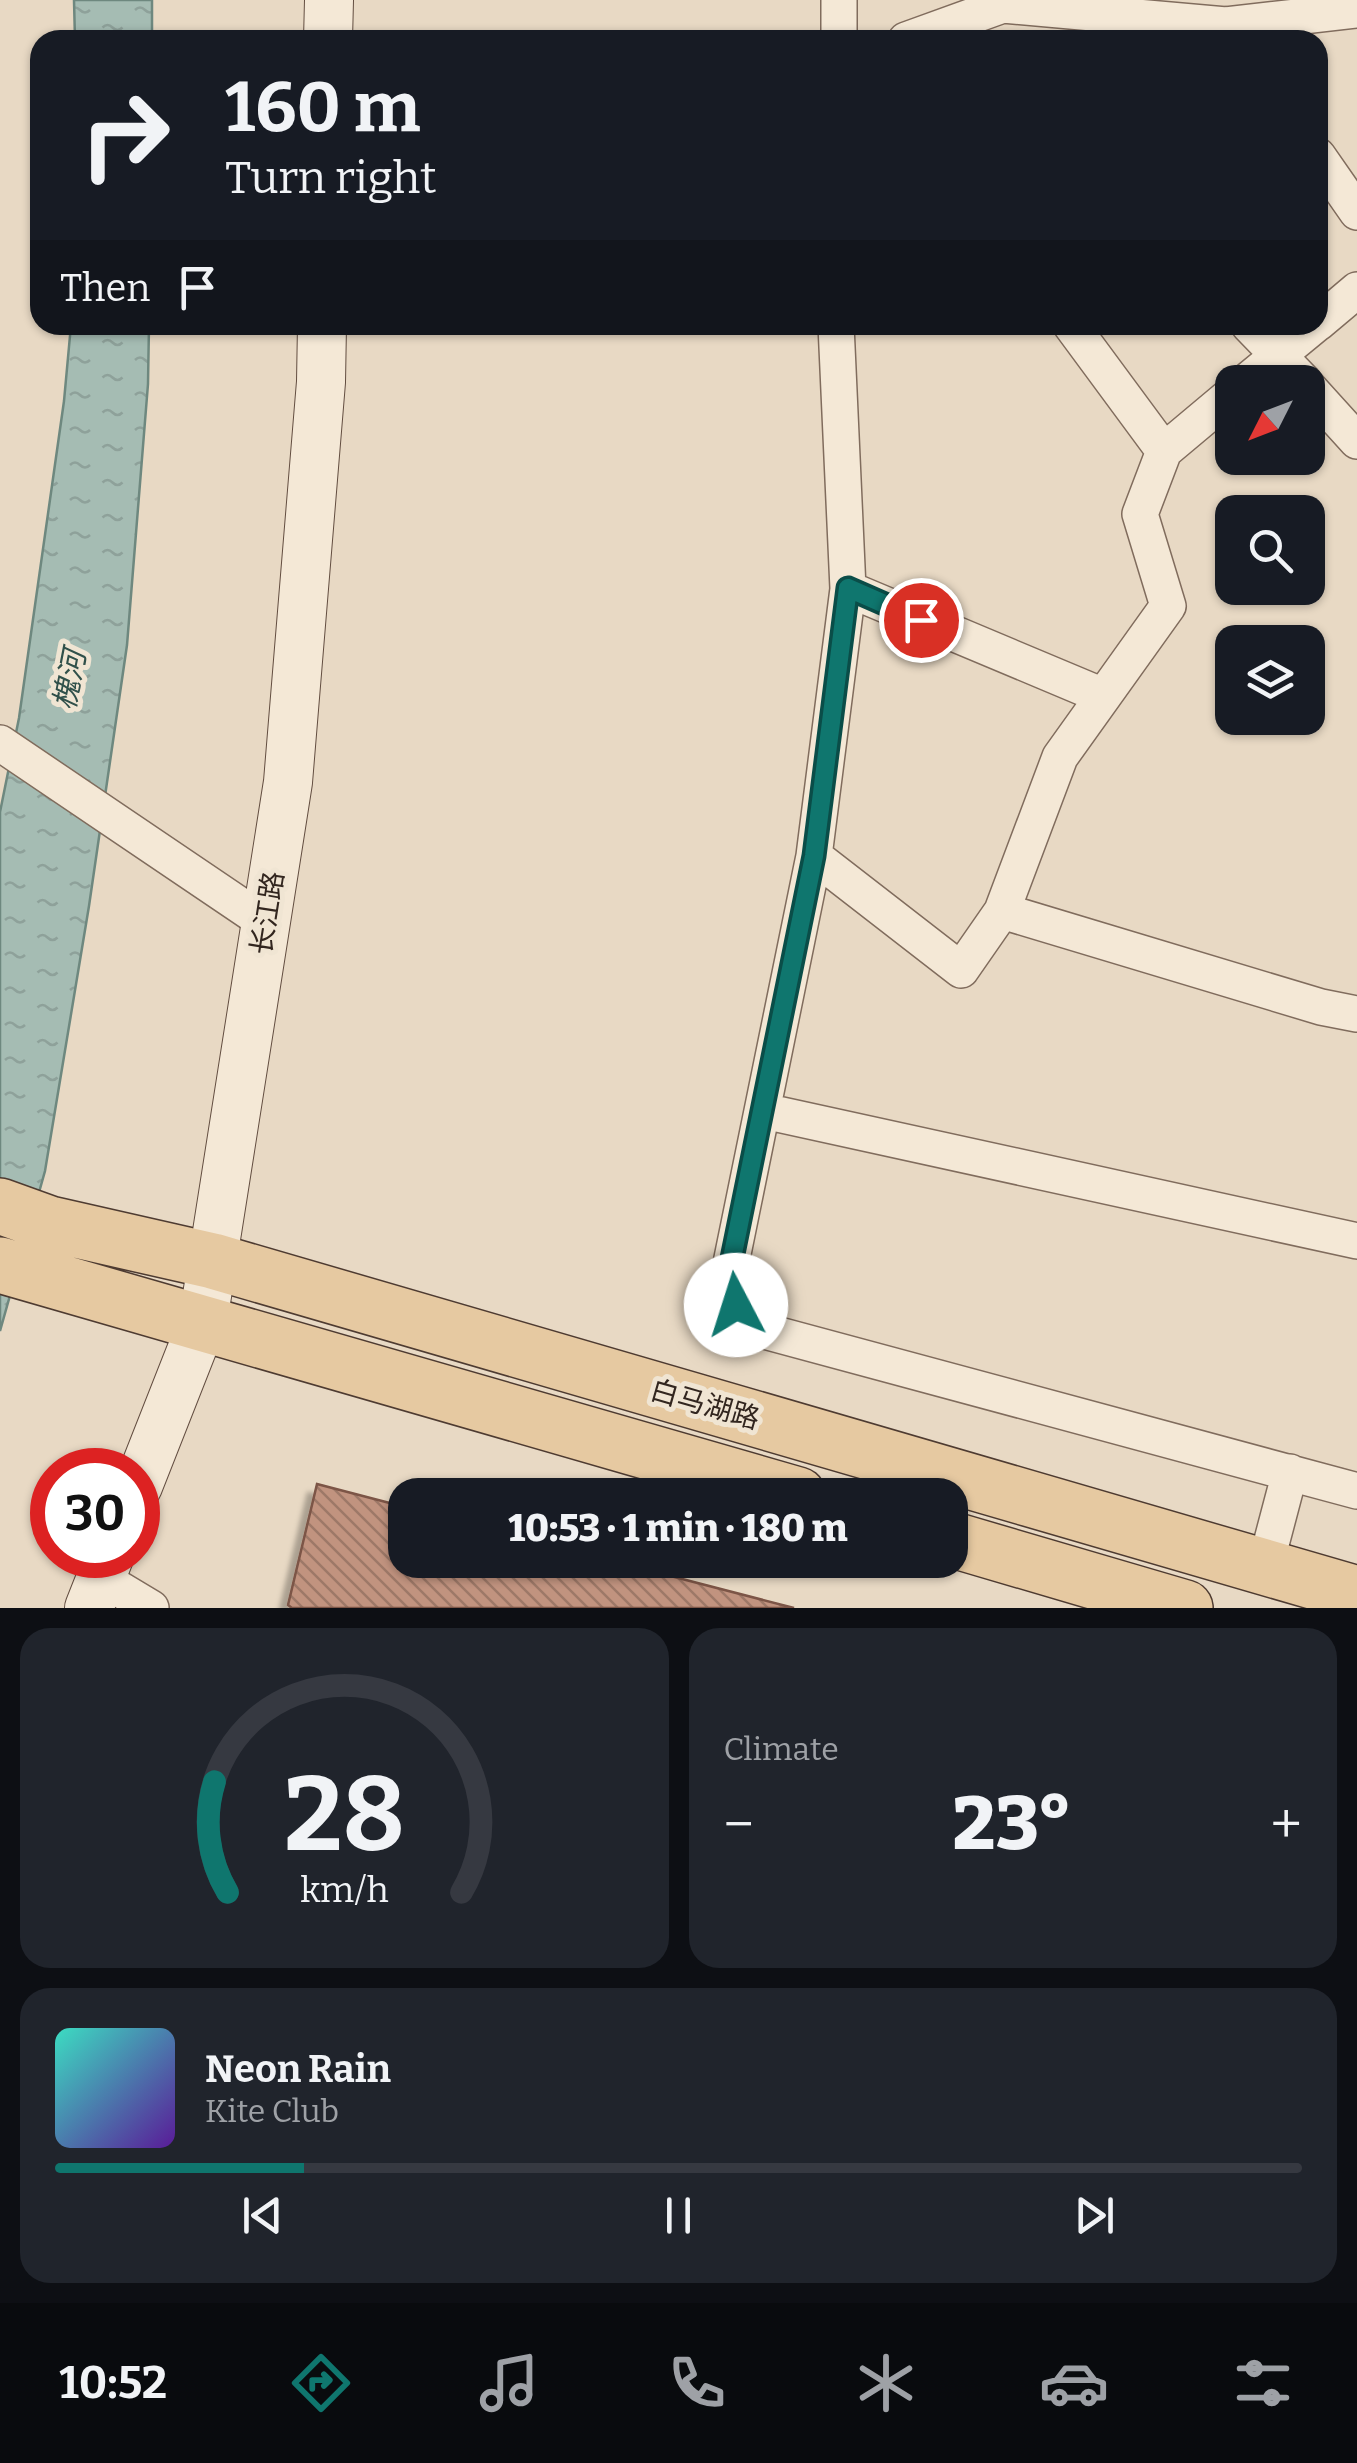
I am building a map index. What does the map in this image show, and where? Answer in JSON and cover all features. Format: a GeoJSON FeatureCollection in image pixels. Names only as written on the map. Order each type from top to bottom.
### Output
{"type":"FeatureCollection","features":[{"type":"Feature","properties":{"kind":"main road"},"geometry":{"type":"LineString","coordinates":[[328,30],[329,0]]}},
{"type":"Feature","properties":{"kind":"main road","name":"长江路"},"geometry":{"type":"LineString","coordinates":[[153,1448],[204,1321],[288,782],[322,335]]}},
{"type":"Feature","properties":{"kind":"main road","name":"白马湖路"},"geometry":{"type":"LineString","coordinates":[[25,1215],[213,1261],[1357,1594]]}},
{"type":"Feature","properties":{"kind":"main road"},"geometry":{"type":"LineString","coordinates":[[15,1270],[204,1321],[740,1478]]}},
{"type":"Feature","properties":{"kind":"main road"},"geometry":{"type":"LineString","coordinates":[[968,1544],[1185,1608]]}},
{"type":"Feature","properties":{"kind":"street"},"geometry":{"type":"LineString","coordinates":[[839,0],[839,30]]}},
{"type":"Feature","properties":{"kind":"street"},"geometry":{"type":"LineString","coordinates":[[934,30],[1003,5],[1104,27],[1180,30]]}},
{"type":"Feature","properties":{"kind":"street"},"geometry":{"type":"LineString","coordinates":[[1235,30],[1273,10],[1357,10]]}},
{"type":"Feature","properties":{"kind":"street"},"geometry":{"type":"LineString","coordinates":[[1328,170],[1357,212]]}},
{"type":"Feature","properties":{"kind":"street"},"geometry":{"type":"LineString","coordinates":[[1328,314],[1357,290]]}},
{"type":"Feature","properties":{"kind":"street"},"geometry":{"type":"LineString","coordinates":[[836,335],[848,588],[814,856],[727,1283],[746,1326],[1357,1491]]}},
{"type":"Feature","properties":{"kind":"street"},"geometry":{"type":"LineString","coordinates":[[1077,335],[1164,451]]}},
{"type":"Feature","properties":{"kind":"street"},"geometry":{"type":"LineString","coordinates":[[1259,335],[1288,365]]}},
{"type":"Feature","properties":{"kind":"street"},"geometry":{"type":"LineString","coordinates":[[1267,365],[1303,335]]}},
{"type":"Feature","properties":{"kind":"street"},"geometry":{"type":"LineString","coordinates":[[1325,406],[1357,441]]}},
{"type":"Feature","properties":{"kind":"street"},"geometry":{"type":"LineString","coordinates":[[814,856],[961,970],[1002,910],[1060,758],[1168,606],[1140,514],[1164,451],[1215,408]]}},
{"type":"Feature","properties":{"kind":"street"},"geometry":{"type":"LineString","coordinates":[[848,588],[1103,696]]}},
{"type":"Feature","properties":{"kind":"street"},"geometry":{"type":"LineString","coordinates":[[3,745],[266,923]]}},
{"type":"Feature","properties":{"kind":"street"},"geometry":{"type":"LineString","coordinates":[[1002,910],[1321,1007],[1357,1014]]}},
{"type":"Feature","properties":{"kind":"street"},"geometry":{"type":"LineString","coordinates":[[764,1112],[1357,1241]]}},
{"type":"Feature","properties":{"kind":"street"},"geometry":{"type":"LineString","coordinates":[[1265,1567],[1290,1472]]}},
{"type":"Feature","properties":{"kind":"street"},"geometry":{"type":"LineString","coordinates":[[100,1580],[151,1608]]}},
{"type":"Feature","properties":{"kind":"water"},"geometry":{"type":"Polygon","coordinates":[[[74,0],[152,0],[152,30],[75,30],[74,0]]]}},
{"type":"Feature","properties":{"kind":"water","name":"槐河"},"geometry":{"type":"Polygon","coordinates":[[[70,335],[149,335],[127,645],[89,906],[45,1171],[0,1331],[0,812],[19,718],[70,335]]]}},
{"type":"Feature","properties":{"kind":"building"},"geometry":{"type":"Polygon","coordinates":[[[317,1484],[388,1503],[388,1578],[678,1578],[794,1608],[292,1608],[288,1605],[317,1484]]]}},
{"type":"Feature","properties":{"kind":"route"},"geometry":{"type":"LineString","coordinates":[[736,1305],[727,1283],[814,856],[848,588],[921,620]]}}]}
